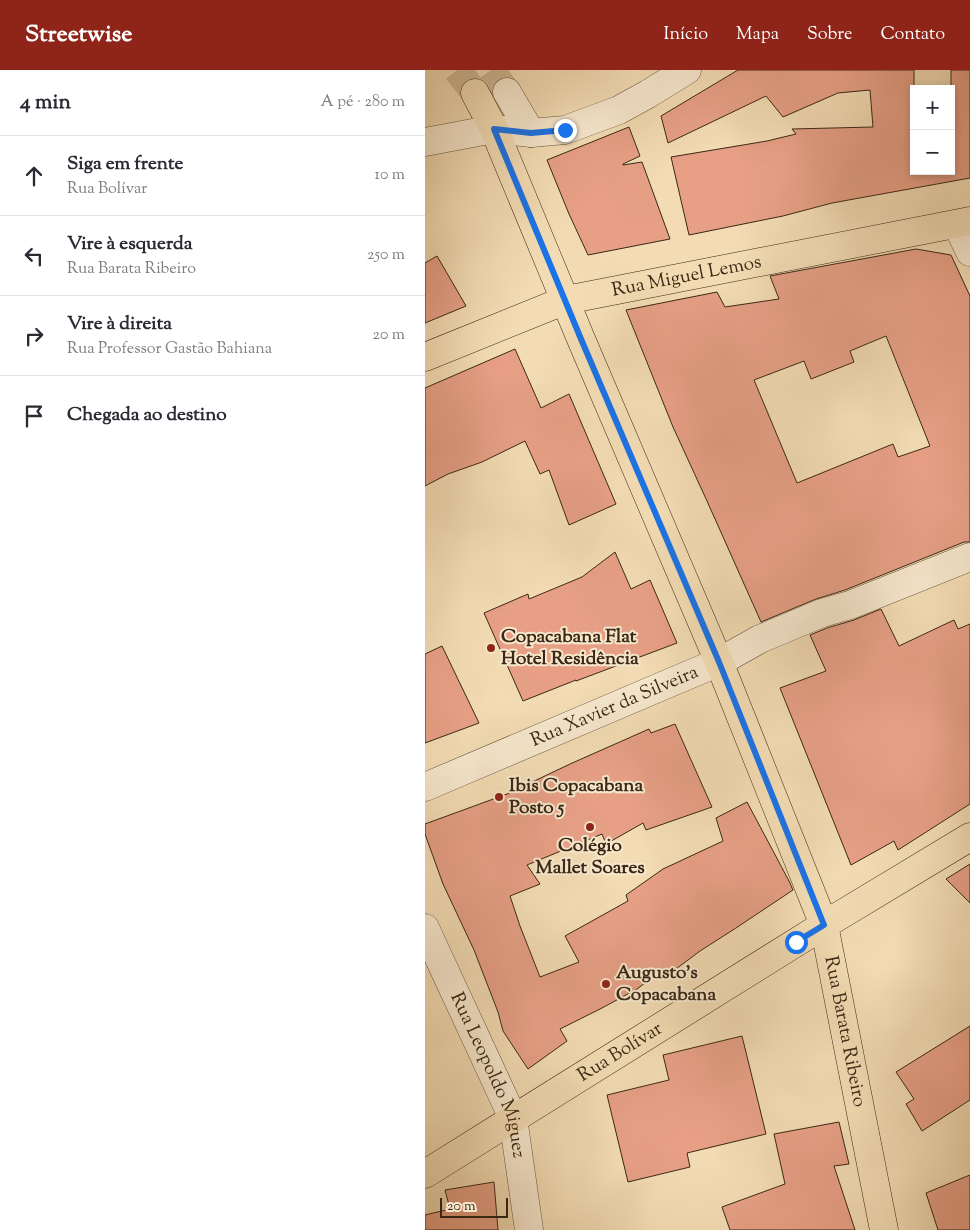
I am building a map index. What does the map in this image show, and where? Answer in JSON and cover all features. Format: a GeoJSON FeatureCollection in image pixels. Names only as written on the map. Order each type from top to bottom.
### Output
{"type":"FeatureCollection","features":[{"type":"Feature","properties":{"kind":"main road","name":"Rua Barata Ribeiro"},"geometry":{"type":"LineString","coordinates":[[475,94],[494,129],[581,339],[719,662],[824,925],[884,1230]]}},
{"type":"Feature","properties":{"kind":"main road","name":"Rua Miguel Lemos"},"geometry":{"type":"LineString","coordinates":[[425,357],[566,300],[963,222]]}},
{"type":"Feature","properties":{"kind":"main road","name":"Rua Bolívar"},"geometry":{"type":"LineString","coordinates":[[425,1174],[824,925],[970,838]]}},
{"type":"Feature","properties":{"kind":"street"},"geometry":{"type":"LineString","coordinates":[[425,142],[494,129],[531,133],[565,130],[619,110],[687,70]]}},
{"type":"Feature","properties":{"kind":"street"},"geometry":{"type":"LineString","coordinates":[[507,92],[531,133]]}},
{"type":"Feature","properties":{"kind":"street"},"geometry":{"type":"LineString","coordinates":[[963,222],[970,252]]}},
{"type":"Feature","properties":{"kind":"street","name":"Rua Xavier da Silveira"},"geometry":{"type":"LineString","coordinates":[[425,787],[719,662],[760,639],[804,620],[850,605],[970,557]]}},
{"type":"Feature","properties":{"kind":"street","name":"Rua Leopoldo Miguez"},"geometry":{"type":"LineString","coordinates":[[425,928],[513,1118],[529,1230]]}},
{"type":"Feature","properties":{"kind":"building"},"geometry":{"type":"Polygon","coordinates":[[[738,70],[914,70],[914,85],[910,85],[910,175],[955,175],[955,85],[951,85],[951,70],[970,70],[970,178],[832,203],[783,216],[689,235],[671,157],[767,141],[796,134],[792,129],[873,127],[870,90],[838,93],[783,117],[766,96],[668,143],[661,116],[738,70]]]}},
{"type":"Feature","properties":{"kind":"building"},"geometry":{"type":"Polygon","coordinates":[[[629,127],[640,156],[623,165],[642,162],[670,239],[588,255],[547,160],[629,127]]]}},
{"type":"Feature","properties":{"kind":"building"},"geometry":{"type":"Polygon","coordinates":[[[916,249],[951,255],[970,296],[970,542],[964,542],[761,622],[673,427],[626,310],[717,292],[725,307],[779,299],[770,276],[916,249]],[[886,336],[850,351],[854,362],[811,379],[804,361],[754,380],[797,483],[893,444],[898,457],[930,446],[886,336]]]}},
{"type":"Feature","properties":{"kind":"building"},"geometry":{"type":"Polygon","coordinates":[[[437,256],[466,306],[425,323],[425,263],[437,256]]]}},
{"type":"Feature","properties":{"kind":"building"},"geometry":{"type":"Polygon","coordinates":[[[515,349],[541,408],[569,394],[616,504],[569,525],[549,470],[540,474],[525,441],[482,462],[448,474],[425,486],[425,388],[515,349]]]}},
{"type":"Feature","properties":{"kind":"building"},"geometry":{"type":"Polygon","coordinates":[[[615,552],[631,589],[650,580],[677,643],[523,701],[484,613],[528,594],[529,599],[582,577],[615,552]]]}},
{"type":"Feature","properties":{"kind":"building"},"geometry":{"type":"Polygon","coordinates":[[[881,609],[899,646],[954,620],[958,629],[970,624],[970,804],[898,850],[894,841],[851,865],[780,688],[826,671],[810,635],[881,609]]]}},
{"type":"Feature","properties":{"kind":"building"},"geometry":{"type":"Polygon","coordinates":[[[442,646],[479,723],[425,743],[425,654],[442,646]]]}},
{"type":"Feature","properties":{"kind":"building"},"geometry":{"type":"Polygon","coordinates":[[[675,724],[712,807],[646,830],[643,823],[606,844],[602,834],[527,865],[540,884],[510,896],[540,977],[579,962],[565,936],[628,901],[626,895],[663,869],[723,841],[716,818],[747,802],[793,890],[700,951],[668,975],[664,969],[637,989],[560,1029],[567,1041],[528,1069],[503,1031],[498,1012],[474,950],[443,884],[425,834],[425,824],[507,794],[649,729],[651,733],[675,724]]]}},
{"type":"Feature","properties":{"kind":"building"},"geometry":{"type":"Polygon","coordinates":[[[970,864],[970,903],[946,879],[970,864]]]}},
{"type":"Feature","properties":{"kind":"building"},"geometry":{"type":"Polygon","coordinates":[[[970,1026],[970,1100],[922,1131],[906,1104],[914,1099],[896,1072],[970,1026]]]}},
{"type":"Feature","properties":{"kind":"building"},"geometry":{"type":"Polygon","coordinates":[[[742,1036],[766,1134],[687,1153],[690,1167],[628,1182],[607,1095],[669,1080],[663,1055],[742,1036]]]}},
{"type":"Feature","properties":{"kind":"building"},"geometry":{"type":"Polygon","coordinates":[[[839,1122],[849,1164],[834,1166],[855,1230],[730,1230],[722,1207],[785,1184],[774,1134],[839,1122]]]}},
{"type":"Feature","properties":{"kind":"building"},"geometry":{"type":"Polygon","coordinates":[[[970,1175],[970,1230],[938,1230],[926,1193],[970,1175]]]}},
{"type":"Feature","properties":{"kind":"building"},"geometry":{"type":"Polygon","coordinates":[[[494,1182],[498,1230],[425,1230],[425,1215],[450,1209],[445,1190],[494,1182]]]}},
{"type":"Feature","properties":{"kind":"tunnel"},"geometry":{"type":"LineString","coordinates":[[457,70],[475,93]]}},
{"type":"Feature","properties":{"kind":"tunnel"},"geometry":{"type":"LineString","coordinates":[[491,70],[507,92]]}},
{"type":"Feature","properties":{"kind":"place","name":"Copacabana Flat Hotel Residência"},"geometry":{"type":"Point","coordinates":[491,648]}},
{"type":"Feature","properties":{"kind":"place","name":"Ibis Copacabana Posto 5"},"geometry":{"type":"Point","coordinates":[499,797]}},
{"type":"Feature","properties":{"kind":"place","name":"Colégio Mallet Soares"},"geometry":{"type":"Point","coordinates":[590,827]}},
{"type":"Feature","properties":{"kind":"place","name":"Augusto's Copacabana"},"geometry":{"type":"Point","coordinates":[606,984]}},
{"type":"Feature","properties":{"kind":"route"},"geometry":{"type":"LineString","coordinates":[[565,130],[531,133],[494,129],[581,339],[719,662],[824,925],[796,942]]}}]}
